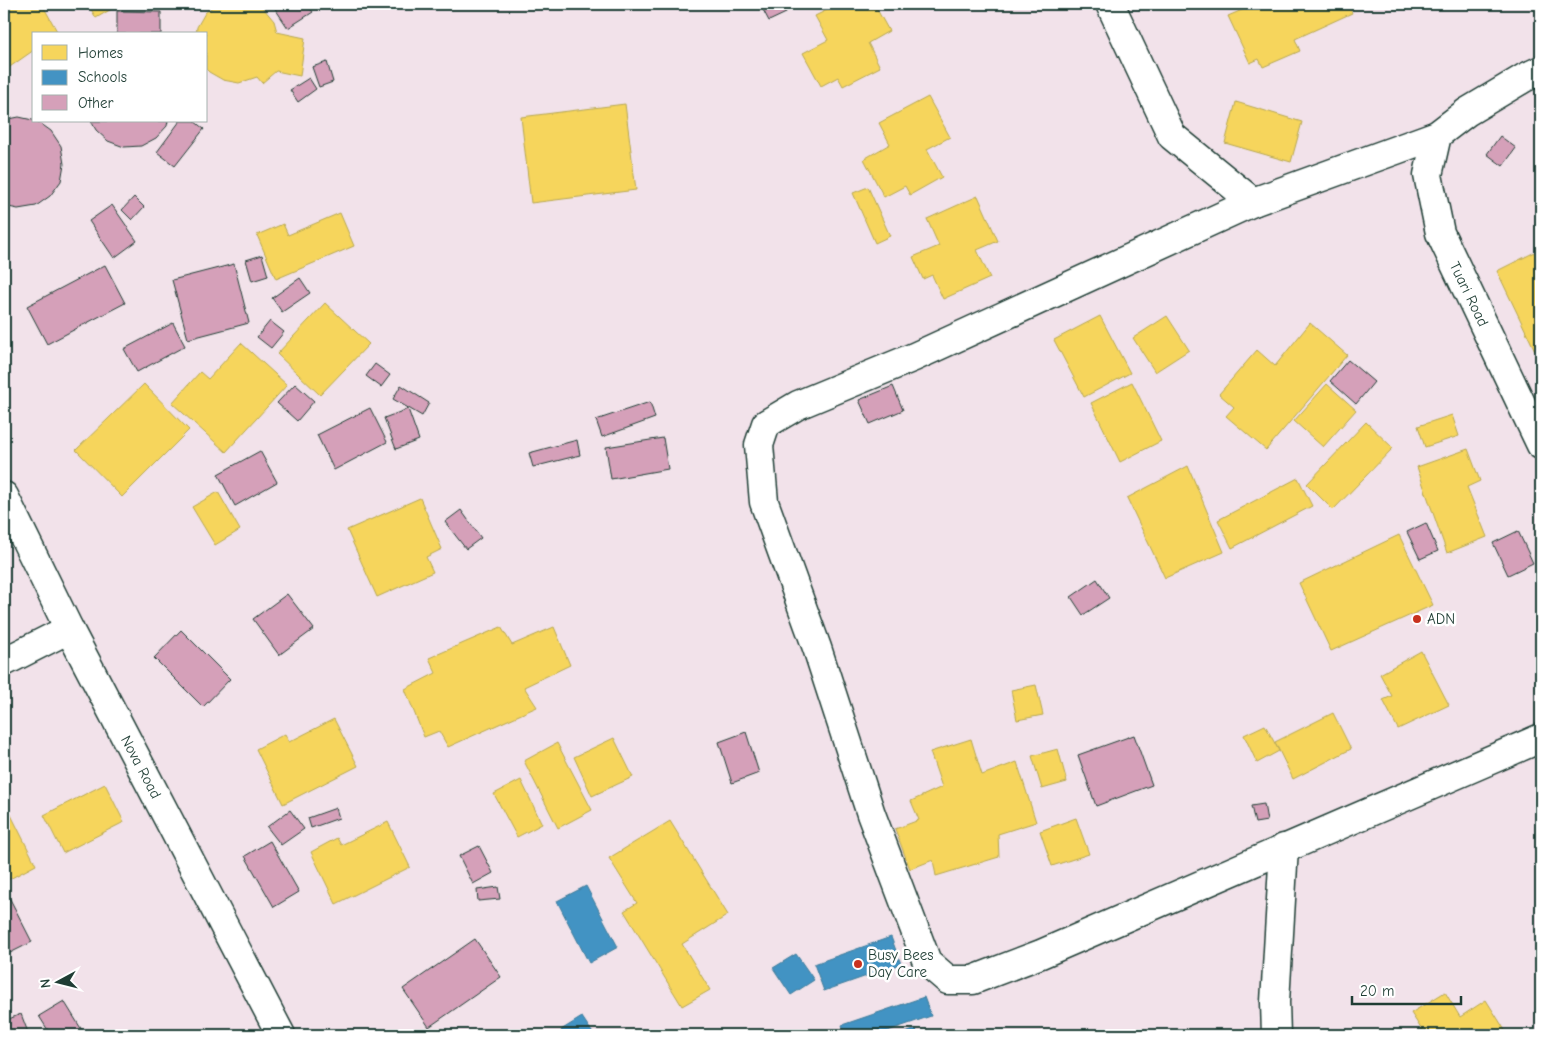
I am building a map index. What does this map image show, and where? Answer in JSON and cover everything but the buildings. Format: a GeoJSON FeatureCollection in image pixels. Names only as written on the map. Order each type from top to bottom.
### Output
{"type":"FeatureCollection","features":[{"type":"Feature","properties":{"kind":"street"},"geometry":{"type":"LineString","coordinates":[[1110,4],[1172,136],[1253,202]]}},
{"type":"Feature","properties":{"kind":"street"},"geometry":{"type":"LineString","coordinates":[[1541,70],[1467,112],[1437,135],[1253,202],[914,357],[798,405],[766,424],[759,445],[764,502],[817,648],[871,814],[927,962],[948,980],[973,980],[1041,954],[1541,738]]}},
{"type":"Feature","properties":{"kind":"street","name":"Tuari Road"},"geometry":{"type":"LineString","coordinates":[[1437,135],[1428,175],[1440,233],[1541,445]]}},
{"type":"Feature","properties":{"kind":"street","name":"Nova Road"},"geometry":{"type":"LineString","coordinates":[[4,496],[69,629],[281,1035]]}},
{"type":"Feature","properties":{"kind":"street"},"geometry":{"type":"LineString","coordinates":[[4,662],[69,629]]}},
{"type":"Feature","properties":{"kind":"street"},"geometry":{"type":"LineString","coordinates":[[1276,1035],[1275,1002],[1284,848]]}},
{"type":"Feature","properties":{"kind":"place","name":"ADN"},"geometry":{"type":"Point","coordinates":[1417,619]}},
{"type":"Feature","properties":{"kind":"place","name":"Busy Bees Day Care"},"geometry":{"type":"Point","coordinates":[858,964]}}]}
